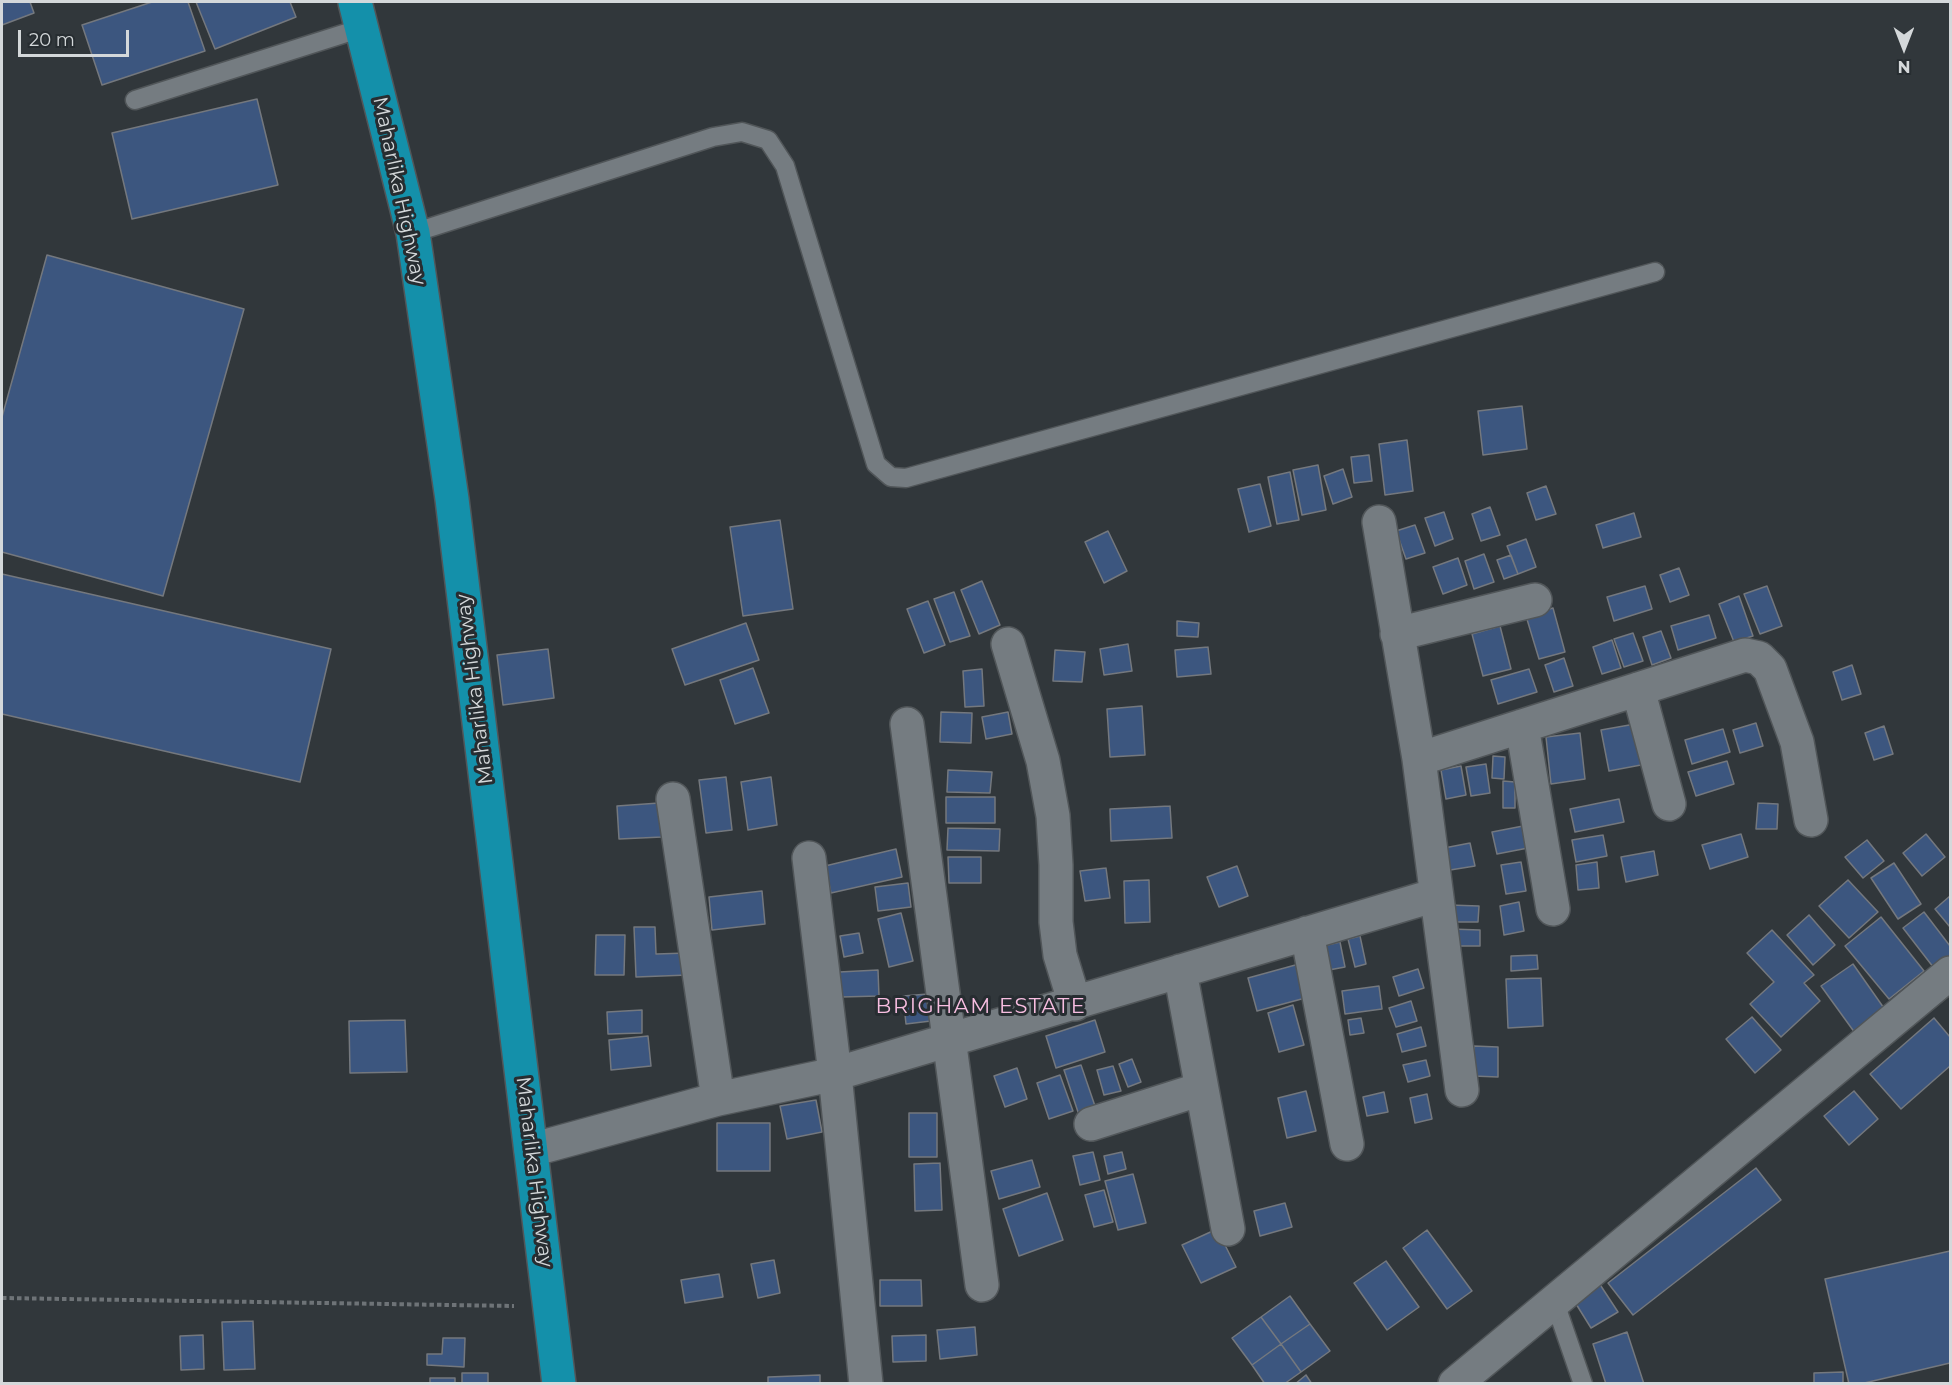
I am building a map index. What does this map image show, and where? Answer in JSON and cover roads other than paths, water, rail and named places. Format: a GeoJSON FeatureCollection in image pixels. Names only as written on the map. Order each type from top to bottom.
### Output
{"type":"FeatureCollection","features":[{"type":"Feature","properties":{"kind":"highway","name":"Maharlika Highway"},"geometry":{"type":"LineString","coordinates":[[358,15],[413,233],[452,499],[560,1383]]}},
{"type":"Feature","properties":{"kind":"street"},"geometry":{"type":"LineString","coordinates":[[1378,522],[1419,759],[1462,1090]]}},
{"type":"Feature","properties":{"kind":"street"},"geometry":{"type":"LineString","coordinates":[[1397,634],[1535,600]]}},
{"type":"Feature","properties":{"kind":"street"},"geometry":{"type":"LineString","coordinates":[[1008,644],[1043,761],[1053,816],[1056,922],[1060,955],[1075,1004]]}},
{"type":"Feature","properties":{"kind":"street"},"geometry":{"type":"LineString","coordinates":[[1419,759],[1745,655],[1760,658],[1770,669],[1797,742],[1811,820]]}},
{"type":"Feature","properties":{"kind":"street"},"geometry":{"type":"LineString","coordinates":[[1638,689],[1669,804]]}},
{"type":"Feature","properties":{"kind":"street"},"geometry":{"type":"LineString","coordinates":[[907,724],[982,1285]]}},
{"type":"Feature","properties":{"kind":"street"},"geometry":{"type":"LineString","coordinates":[[1522,726],[1552,909]]}},
{"type":"Feature","properties":{"kind":"street"},"geometry":{"type":"LineString","coordinates":[[673,799],[718,1099]]}},
{"type":"Feature","properties":{"kind":"street"},"geometry":{"type":"LineString","coordinates":[[809,858],[835,1074],[866,1383]]}},
{"type":"Feature","properties":{"kind":"street"},"geometry":{"type":"LineString","coordinates":[[531,1150],[718,1099],[835,1074],[1436,895]]}},
{"type":"Feature","properties":{"kind":"street"},"geometry":{"type":"LineString","coordinates":[[1307,933],[1347,1143]]}},
{"type":"Feature","properties":{"kind":"street"},"geometry":{"type":"LineString","coordinates":[[1180,971],[1228,1229]]}},
{"type":"Feature","properties":{"kind":"street"},"geometry":{"type":"LineString","coordinates":[[1455,1383],[1950,973]]}},
{"type":"Feature","properties":{"kind":"street"},"geometry":{"type":"LineString","coordinates":[[1091,1124],[1202,1089]]}},
{"type":"Feature","properties":{"kind":"lane"},"geometry":{"type":"LineString","coordinates":[[135,100],[358,15]]}},
{"type":"Feature","properties":{"kind":"lane"},"geometry":{"type":"LineString","coordinates":[[413,233],[713,137],[742,132],[768,140],[785,166],[876,464],[891,477],[906,478],[1655,272]]}},
{"type":"Feature","properties":{"kind":"lane"},"geometry":{"type":"LineString","coordinates":[[1554,1300],[1583,1383]]}},
{"type":"Feature","properties":{"kind":"district","name":"BRIGHAM ESTATE"},"geometry":{"type":"Point","coordinates":[981,1007]}}]}
